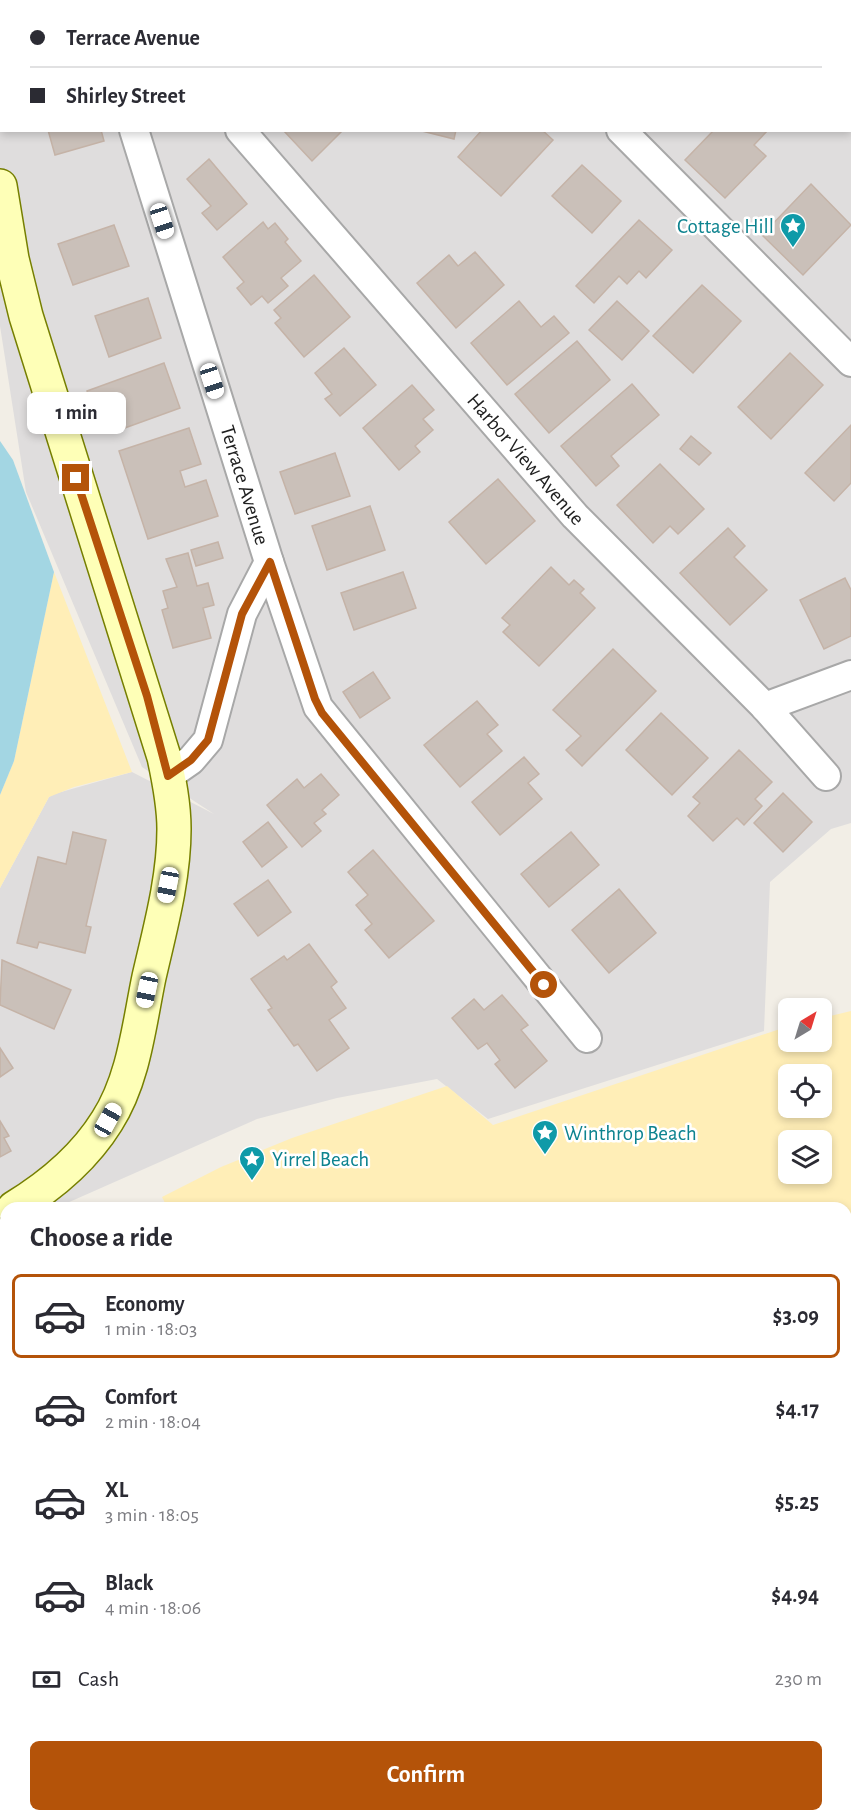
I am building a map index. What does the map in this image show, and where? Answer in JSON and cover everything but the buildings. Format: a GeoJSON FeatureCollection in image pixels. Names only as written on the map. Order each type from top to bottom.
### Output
{"type":"FeatureCollection","features":[{"type":"Feature","properties":{"kind":"main road"},"geometry":{"type":"LineString","coordinates":[[0,186],[12,260],[26,316],[147,696],[168,776],[174,828],[172,865],[135,1042],[123,1088],[108,1120],[78,1159],[23,1202]]}},
{"type":"Feature","properties":{"kind":"street","name":"Terrace Avenue"},"geometry":{"type":"LineString","coordinates":[[135,132],[315,699],[322,713],[587,1038]]}},
{"type":"Feature","properties":{"kind":"street","name":"Harbor View Avenue"},"geometry":{"type":"LineString","coordinates":[[242,132],[575,516],[765,707],[826,776]]}},
{"type":"Feature","properties":{"kind":"street"},"geometry":{"type":"LineString","coordinates":[[623,132],[851,362]]}},
{"type":"Feature","properties":{"kind":"street"},"geometry":{"type":"LineString","coordinates":[[168,776],[191,760],[208,740],[242,614],[270,562]]}},
{"type":"Feature","properties":{"kind":"street"},"geometry":{"type":"LineString","coordinates":[[765,707],[851,675]]}},
{"type":"Feature","properties":{"kind":"shaded area"},"geometry":{"type":"Polygon","coordinates":[[[0,132],[851,132],[851,823],[831,829],[770,882],[764,1031],[488,1119],[437,1079],[337,1098],[257,1119],[69,1202],[0,1202],[0,888],[49,797],[132,772],[214,814],[142,767],[26,492],[0,326],[0,132]]]}},
{"type":"Feature","properties":{"kind":"sand"},"geometry":{"type":"Polygon","coordinates":[[[54,572],[132,772],[74,787],[49,797],[0,888],[0,795],[14,761],[54,572]]]}},
{"type":"Feature","properties":{"kind":"sand","name":"Winthrop Beach"},"geometry":{"type":"Polygon","coordinates":[[[851,1011],[851,1202],[164,1202],[162,1197],[221,1167],[292,1138],[447,1086],[493,1125],[778,1030],[778,1052],[832,1052],[832,1016],[851,1011]]]}},
{"type":"Feature","properties":{"kind":"water"},"geometry":{"type":"Polygon","coordinates":[[[0,441],[13,460],[54,572],[14,761],[0,795],[0,441]]]}},
{"type":"Feature","properties":{"kind":"place","name":"Cottage Hill"},"geometry":{"type":"Point","coordinates":[793,249]}},
{"type":"Feature","properties":{"kind":"place","name":"Winthrop Beach"},"geometry":{"type":"Point","coordinates":[545,1156]}},
{"type":"Feature","properties":{"kind":"place","name":"Yirrel Beach"},"geometry":{"type":"Point","coordinates":[252,1182]}},
{"type":"Feature","properties":{"kind":"route"},"geometry":{"type":"LineString","coordinates":[[76,478],[147,696],[168,776],[191,760],[204,746],[212,732],[238,625],[248,600],[270,562],[318,707],[544,985]]}}]}
